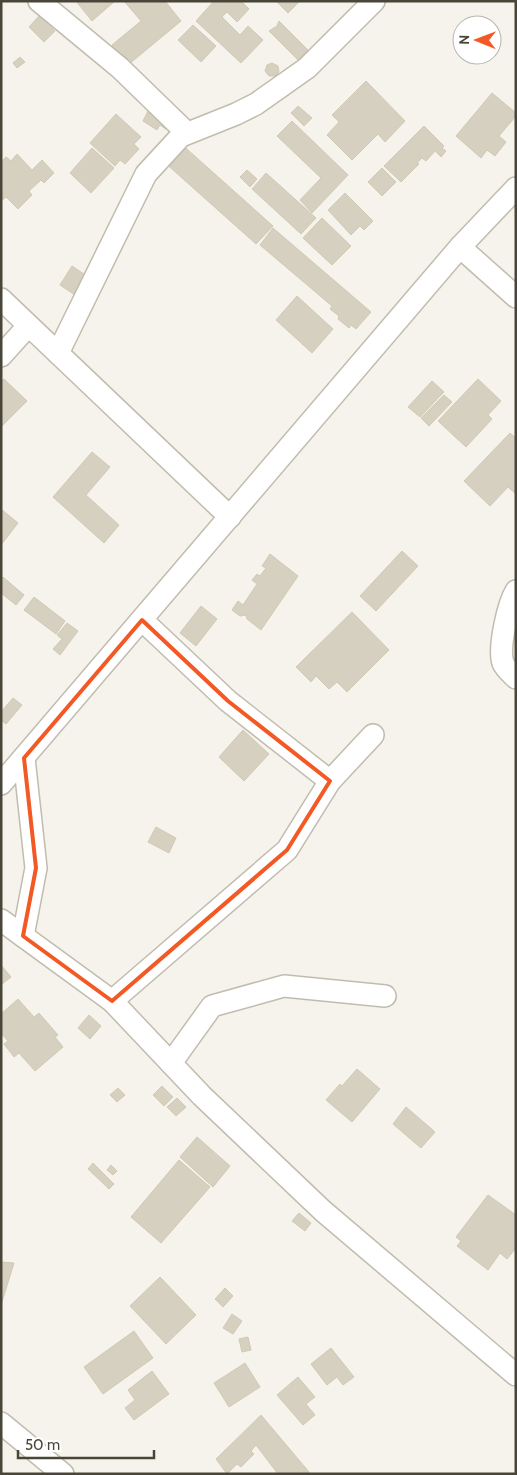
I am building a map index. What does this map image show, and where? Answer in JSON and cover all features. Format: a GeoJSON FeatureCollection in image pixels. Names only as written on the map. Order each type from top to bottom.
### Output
{"type":"FeatureCollection","features":[{"type":"Feature","properties":{"kind":"street"},"geometry":{"type":"LineString","coordinates":[[38,1],[120,68],[187,133]]}},
{"type":"Feature","properties":{"kind":"street"},"geometry":{"type":"LineString","coordinates":[[58,353],[146,174],[181,136],[256,104],[299,74],[374,1]]}},
{"type":"Feature","properties":{"kind":"street"},"geometry":{"type":"LineString","coordinates":[[1,784],[460,247],[516,188]]}},
{"type":"Feature","properties":{"kind":"street"},"geometry":{"type":"LineString","coordinates":[[460,247],[516,297]]}},
{"type":"Feature","properties":{"kind":"street"},"geometry":{"type":"LineString","coordinates":[[1,299],[230,517]]}},
{"type":"Feature","properties":{"kind":"street"},"geometry":{"type":"LineString","coordinates":[[1,356],[28,326]]}},
{"type":"Feature","properties":{"kind":"street"},"geometry":{"type":"LineString","coordinates":[[516,590],[510,599],[503,636],[503,663],[516,678]]}},
{"type":"Feature","properties":{"kind":"street"},"geometry":{"type":"LineString","coordinates":[[142,620],[228,701],[330,781]]}},
{"type":"Feature","properties":{"kind":"street"},"geometry":{"type":"LineString","coordinates":[[112,1001],[287,850],[330,781],[373,734]]}},
{"type":"Feature","properties":{"kind":"street"},"geometry":{"type":"LineString","coordinates":[[23,936],[36,868],[24,758]]}},
{"type":"Feature","properties":{"kind":"street"},"geometry":{"type":"LineString","coordinates":[[1,920],[112,1001],[202,1096],[323,1211],[516,1375]]}},
{"type":"Feature","properties":{"kind":"street"},"geometry":{"type":"LineString","coordinates":[[171,1063],[212,1006],[284,986],[385,996]]}},
{"type":"Feature","properties":{"kind":"street"},"geometry":{"type":"LineString","coordinates":[[1,1423],[64,1474]]}},
{"type":"Feature","properties":{"kind":"highlighted area"},"geometry":{"type":"Polygon","coordinates":[[[142,620],[228,701],[330,781],[287,850],[112,1001],[23,936],[36,868],[24,758],[142,620]]]}},
{"type":"Feature","properties":{"kind":"building"},"geometry":{"type":"Polygon","coordinates":[[[76,1],[115,1],[92,21],[76,1]]]}},
{"type":"Feature","properties":{"kind":"building"},"geometry":{"type":"Polygon","coordinates":[[[124,1],[165,1],[181,21],[128,65],[112,45],[141,21],[124,1]]]}},
{"type":"Feature","properties":{"kind":"building"},"geometry":{"type":"Polygon","coordinates":[[[214,1],[241,1],[249,9],[237,22],[227,12],[222,17],[240,35],[248,26],[263,40],[241,63],[196,21],[214,1]]]}},
{"type":"Feature","properties":{"kind":"building"},"geometry":{"type":"Polygon","coordinates":[[[276,1],[300,1],[288,13],[276,1]]]}},
{"type":"Feature","properties":{"kind":"building"},"geometry":{"type":"Polygon","coordinates":[[[39,16],[55,31],[44,42],[29,27],[39,16]]]}},
{"type":"Feature","properties":{"kind":"building"},"geometry":{"type":"Polygon","coordinates":[[[279,21],[308,50],[298,60],[269,31],[277,26],[279,21]]]}},
{"type":"Feature","properties":{"kind":"building"},"geometry":{"type":"Polygon","coordinates":[[[193,25],[216,46],[201,62],[178,40],[193,25]]]}},
{"type":"Feature","properties":{"kind":"building"},"geometry":{"type":"Polygon","coordinates":[[[20,57],[25,62],[17,68],[13,63],[20,57]]]}},
{"type":"Feature","properties":{"kind":"building"},"geometry":{"type":"Polygon","coordinates":[[[272,63],[278,66],[279,72],[275,76],[269,76],[265,71],[267,65],[272,63]]]}},
{"type":"Feature","properties":{"kind":"building"},"geometry":{"type":"Polygon","coordinates":[[[366,81],[405,121],[385,142],[378,134],[352,160],[327,135],[339,122],[332,115],[366,81]]]}},
{"type":"Feature","properties":{"kind":"building"},"geometry":{"type":"Polygon","coordinates":[[[492,93],[516,113],[516,116],[499,136],[506,142],[495,156],[487,150],[481,158],[456,136],[492,93]]]}},
{"type":"Feature","properties":{"kind":"building"},"geometry":{"type":"Polygon","coordinates":[[[298,106],[312,118],[304,126],[291,113],[298,106]]]}},
{"type":"Feature","properties":{"kind":"building"},"geometry":{"type":"Polygon","coordinates":[[[148,111],[170,124],[167,130],[160,125],[157,130],[143,121],[148,111]]]}},
{"type":"Feature","properties":{"kind":"building"},"geometry":{"type":"Polygon","coordinates":[[[116,114],[141,137],[134,144],[139,149],[125,164],[120,160],[115,166],[90,143],[116,114]]]}},
{"type":"Feature","properties":{"kind":"building"},"geometry":{"type":"Polygon","coordinates":[[[292,121],[348,175],[312,213],[300,200],[321,178],[277,136],[292,121]]]}},
{"type":"Feature","properties":{"kind":"building"},"geometry":{"type":"Polygon","coordinates":[[[424,126],[444,146],[442,148],[446,151],[441,157],[435,151],[426,161],[422,158],[417,163],[419,164],[401,182],[384,166],[424,126]]]}},
{"type":"Feature","properties":{"kind":"building"},"geometry":{"type":"Polygon","coordinates":[[[179,142],[273,226],[256,244],[163,161],[179,142]]]}},
{"type":"Feature","properties":{"kind":"building"},"geometry":{"type":"Polygon","coordinates":[[[92,148],[114,168],[91,193],[70,173],[92,148]]]}},
{"type":"Feature","properties":{"kind":"building"},"geometry":{"type":"Polygon","coordinates":[[[17,154],[32,170],[42,160],[54,173],[44,183],[41,180],[29,191],[32,195],[18,209],[6,197],[1,201],[1,162],[6,157],[11,161],[17,154]]]}},
{"type":"Feature","properties":{"kind":"building"},"geometry":{"type":"Polygon","coordinates":[[[382,168],[396,182],[382,196],[368,182],[382,168]]]}},
{"type":"Feature","properties":{"kind":"building"},"geometry":{"type":"Polygon","coordinates":[[[247,170],[257,179],[250,187],[240,177],[247,170]]]}},
{"type":"Feature","properties":{"kind":"building"},"geometry":{"type":"Polygon","coordinates":[[[266,173],[316,218],[301,234],[252,189],[266,173]]]}},
{"type":"Feature","properties":{"kind":"building"},"geometry":{"type":"Polygon","coordinates":[[[345,193],[373,221],[364,230],[360,226],[351,235],[328,210],[345,193]]]}},
{"type":"Feature","properties":{"kind":"building"},"geometry":{"type":"Polygon","coordinates":[[[322,218],[351,246],[332,265],[303,238],[322,218]]]}},
{"type":"Feature","properties":{"kind":"building"},"geometry":{"type":"Polygon","coordinates":[[[273,228],[371,312],[356,329],[351,325],[349,328],[338,319],[339,316],[330,309],[332,306],[260,245],[273,228]]]}},
{"type":"Feature","properties":{"kind":"building"},"geometry":{"type":"Polygon","coordinates":[[[72,266],[87,276],[75,295],[60,285],[72,266]]]}},
{"type":"Feature","properties":{"kind":"building"},"geometry":{"type":"Polygon","coordinates":[[[297,296],[333,329],[312,353],[276,320],[297,296]]]}},
{"type":"Feature","properties":{"kind":"building"},"geometry":{"type":"Polygon","coordinates":[[[4,379],[27,401],[1,427],[1,382],[4,379]]]}},
{"type":"Feature","properties":{"kind":"building"},"geometry":{"type":"Polygon","coordinates":[[[478,379],[501,401],[488,415],[492,419],[466,447],[438,421],[478,379]]]}},
{"type":"Feature","properties":{"kind":"building"},"geometry":{"type":"Polygon","coordinates":[[[432,381],[444,392],[420,417],[408,407],[432,381]]]}},
{"type":"Feature","properties":{"kind":"building"},"geometry":{"type":"Polygon","coordinates":[[[444,395],[452,402],[429,426],[421,418],[444,395]]]}},
{"type":"Feature","properties":{"kind":"building"},"geometry":{"type":"Polygon","coordinates":[[[510,433],[516,438],[516,494],[508,487],[490,506],[464,481],[510,433]]]}},
{"type":"Feature","properties":{"kind":"building"},"geometry":{"type":"Polygon","coordinates":[[[92,452],[110,467],[86,495],[119,525],[104,543],[53,497],[92,452]]]}},
{"type":"Feature","properties":{"kind":"building"},"geometry":{"type":"Polygon","coordinates":[[[1,509],[18,523],[1,545],[1,509]]]}},
{"type":"Feature","properties":{"kind":"building"},"geometry":{"type":"Polygon","coordinates":[[[402,551],[418,566],[376,611],[360,596],[402,551]]]}},
{"type":"Feature","properties":{"kind":"building"},"geometry":{"type":"Polygon","coordinates":[[[270,554],[298,576],[261,630],[247,619],[246,615],[240,616],[232,610],[238,601],[243,605],[257,584],[252,580],[257,574],[260,576],[266,568],[262,566],[270,554]]]}},
{"type":"Feature","properties":{"kind":"building"},"geometry":{"type":"Polygon","coordinates":[[[3,577],[24,595],[16,605],[1,593],[1,579],[3,577]]]}},
{"type":"Feature","properties":{"kind":"building"},"geometry":{"type":"Polygon","coordinates":[[[34,597],[65,621],[56,634],[24,610],[34,597]]]}},
{"type":"Feature","properties":{"kind":"building"},"geometry":{"type":"Polygon","coordinates":[[[201,606],[217,619],[196,646],[180,633],[201,606]]]}},
{"type":"Feature","properties":{"kind":"building"},"geometry":{"type":"Polygon","coordinates":[[[352,612],[389,650],[347,692],[337,682],[329,689],[316,676],[311,682],[296,667],[352,612]]]}},
{"type":"Feature","properties":{"kind":"building"},"geometry":{"type":"Polygon","coordinates":[[[67,623],[78,631],[60,655],[53,649],[62,639],[57,635],[67,623]]]}},
{"type":"Feature","properties":{"kind":"building"},"geometry":{"type":"Polygon","coordinates":[[[13,698],[22,705],[6,724],[1,720],[1,712],[13,698]]]}},
{"type":"Feature","properties":{"kind":"building"},"geometry":{"type":"Polygon","coordinates":[[[243,730],[269,754],[244,781],[219,757],[243,730]]]}},
{"type":"Feature","properties":{"kind":"building"},"geometry":{"type":"Polygon","coordinates":[[[156,827],[176,838],[169,853],[148,842],[156,827]]]}},
{"type":"Feature","properties":{"kind":"building"},"geometry":{"type":"Polygon","coordinates":[[[1,965],[11,977],[1,985],[1,965]]]}},
{"type":"Feature","properties":{"kind":"building"},"geometry":{"type":"Polygon","coordinates":[[[18,999],[34,1017],[39,1013],[58,1035],[55,1037],[63,1047],[35,1071],[19,1053],[14,1057],[4,1044],[8,1041],[1,1033],[1,1014],[18,999]]]}},
{"type":"Feature","properties":{"kind":"building"},"geometry":{"type":"Polygon","coordinates":[[[89,1015],[101,1026],[90,1039],[78,1028],[89,1015]]]}},
{"type":"Feature","properties":{"kind":"building"},"geometry":{"type":"Polygon","coordinates":[[[357,1069],[380,1089],[352,1122],[326,1100],[357,1069]]]}},
{"type":"Feature","properties":{"kind":"building"},"geometry":{"type":"Polygon","coordinates":[[[162,1086],[173,1097],[164,1106],[153,1095],[162,1086]]]}},
{"type":"Feature","properties":{"kind":"building"},"geometry":{"type":"Polygon","coordinates":[[[118,1088],[125,1095],[117,1102],[110,1095],[118,1088]]]}},
{"type":"Feature","properties":{"kind":"building"},"geometry":{"type":"Polygon","coordinates":[[[177,1098],[186,1107],[176,1116],[167,1107],[177,1098]]]}},
{"type":"Feature","properties":{"kind":"building"},"geometry":{"type":"Polygon","coordinates":[[[406,1107],[435,1132],[421,1148],[393,1124],[406,1107]]]}},
{"type":"Feature","properties":{"kind":"building"},"geometry":{"type":"Polygon","coordinates":[[[197,1137],[230,1166],[213,1187],[180,1157],[197,1137]]]}},
{"type":"Feature","properties":{"kind":"building"},"geometry":{"type":"Polygon","coordinates":[[[179,1160],[210,1187],[161,1243],[131,1217],[179,1160]]]}},
{"type":"Feature","properties":{"kind":"building"},"geometry":{"type":"Polygon","coordinates":[[[93,1163],[114,1184],[109,1189],[88,1169],[93,1163]]]}},
{"type":"Feature","properties":{"kind":"building"},"geometry":{"type":"Polygon","coordinates":[[[111,1165],[117,1171],[113,1175],[107,1170],[111,1165]]]}},
{"type":"Feature","properties":{"kind":"building"},"geometry":{"type":"Polygon","coordinates":[[[488,1195],[516,1215],[516,1248],[507,1259],[500,1253],[488,1270],[457,1246],[461,1241],[456,1237],[488,1195]]]}},
{"type":"Feature","properties":{"kind":"building"},"geometry":{"type":"Polygon","coordinates":[[[299,1213],[311,1223],[305,1231],[292,1221],[299,1213]]]}},
{"type":"Feature","properties":{"kind":"building"},"geometry":{"type":"Polygon","coordinates":[[[1,1262],[14,1263],[1,1305],[1,1262]]]}},
{"type":"Feature","properties":{"kind":"building"},"geometry":{"type":"Polygon","coordinates":[[[160,1277],[196,1315],[166,1344],[130,1306],[160,1277]]]}},
{"type":"Feature","properties":{"kind":"building"},"geometry":{"type":"Polygon","coordinates":[[[225,1288],[233,1296],[223,1307],[215,1299],[225,1288]]]}},
{"type":"Feature","properties":{"kind":"building"},"geometry":{"type":"Polygon","coordinates":[[[232,1314],[242,1321],[233,1334],[223,1328],[232,1314]]]}},
{"type":"Feature","properties":{"kind":"building"},"geometry":{"type":"Polygon","coordinates":[[[134,1331],[153,1358],[103,1394],[84,1367],[134,1331]]]}},
{"type":"Feature","properties":{"kind":"building"},"geometry":{"type":"Polygon","coordinates":[[[248,1337],[251,1350],[242,1352],[239,1339],[248,1337]]]}},
{"type":"Feature","properties":{"kind":"building"},"geometry":{"type":"Polygon","coordinates":[[[331,1348],[354,1377],[343,1385],[337,1377],[327,1385],[311,1364],[331,1348]]]}},
{"type":"Feature","properties":{"kind":"building"},"geometry":{"type":"Polygon","coordinates":[[[245,1363],[260,1387],[229,1407],[214,1383],[245,1363]]]}},
{"type":"Feature","properties":{"kind":"building"},"geometry":{"type":"Polygon","coordinates":[[[152,1371],[169,1394],[134,1420],[125,1408],[135,1400],[128,1390],[152,1371]]]}},
{"type":"Feature","properties":{"kind":"building"},"geometry":{"type":"Polygon","coordinates":[[[298,1377],[315,1397],[306,1404],[315,1415],[303,1425],[277,1395],[298,1377]]]}},
{"type":"Feature","properties":{"kind":"building"},"geometry":{"type":"Polygon","coordinates":[[[261,1415],[309,1472],[307,1474],[278,1474],[256,1445],[251,1451],[254,1454],[241,1467],[237,1464],[227,1474],[216,1459],[261,1415]]]}}]}
